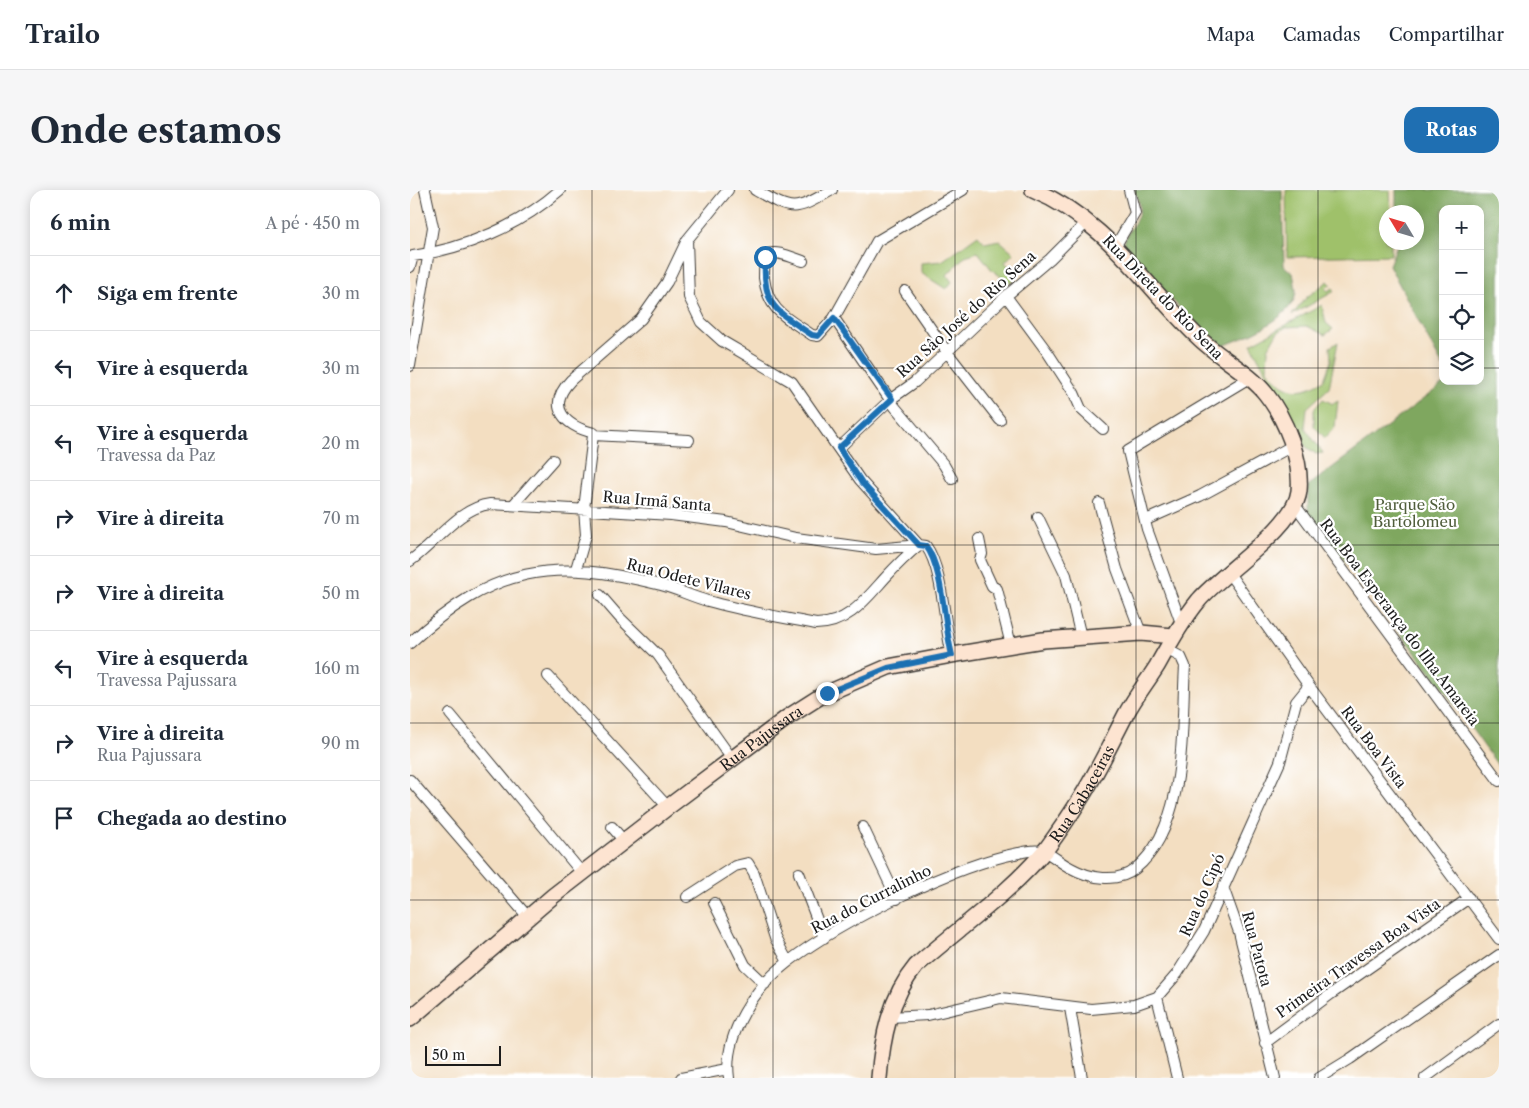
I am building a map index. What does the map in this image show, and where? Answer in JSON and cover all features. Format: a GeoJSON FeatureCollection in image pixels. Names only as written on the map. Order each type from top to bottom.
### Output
{"type":"FeatureCollection","features":[{"type":"Feature","properties":{"kind":"main road","name":"Rua Direta do Rio Sena"},"geometry":{"type":"LineString","coordinates":[[1033,190],[1061,202],[1088,221],[1115,247],[1196,335],[1227,362],[1250,378],[1266,394],[1275,407],[1292,446],[1299,483],[1295,505]]}},
{"type":"Feature","properties":{"kind":"main road","name":"Rua Cabaceiras"},"geometry":{"type":"LineString","coordinates":[[879,1078],[890,1017],[900,987],[916,966],[995,899],[1044,851],[1081,798],[1128,711],[1173,636],[1202,597],[1272,533],[1295,505]]}},
{"type":"Feature","properties":{"kind":"main road","name":"Rua Pajussara"},"geometry":{"type":"LineString","coordinates":[[410,1019],[528,917],[730,757],[805,705],[838,688],[888,668],[1012,645],[1080,637],[1141,633],[1173,636]]}},
{"type":"Feature","properties":{"kind":"street"},"geometry":{"type":"LineString","coordinates":[[410,366],[432,227],[425,190]]}},
{"type":"Feature","properties":{"kind":"street"},"geometry":{"type":"LineString","coordinates":[[410,267],[412,256],[458,246],[496,232],[532,212],[560,190]]}},
{"type":"Feature","properties":{"kind":"street"},"geometry":{"type":"LineString","coordinates":[[689,440],[593,435],[594,433],[581,430],[564,419],[560,409],[562,392],[572,380],[641,319],[666,282],[687,240],[728,190]]}},
{"type":"Feature","properties":{"kind":"street"},"geometry":{"type":"LineString","coordinates":[[755,190],[775,202],[794,207],[802,207],[832,190]]}},
{"type":"Feature","properties":{"kind":"street"},"geometry":{"type":"LineString","coordinates":[[803,261],[779,254],[770,253],[766,255],[764,274],[766,290],[773,308],[812,335],[818,336],[834,318],[877,241],[963,190]]}},
{"type":"Feature","properties":{"kind":"street"},"geometry":{"type":"LineString","coordinates":[[1115,247],[1135,213],[1129,190]]}},
{"type":"Feature","properties":{"kind":"street","name":"Rua Sâo José do Rio Sena"},"geometry":{"type":"LineString","coordinates":[[839,448],[947,352],[1006,296],[1050,259],[1088,221]]}},
{"type":"Feature","properties":{"kind":"street"},"geometry":{"type":"LineString","coordinates":[[687,240],[689,297],[701,322],[722,341],[792,382],[862,483],[919,545],[926,546],[931,553],[940,583],[947,635],[952,655]]}},
{"type":"Feature","properties":{"kind":"street"},"geometry":{"type":"LineString","coordinates":[[905,291],[947,352],[1000,420]]}},
{"type":"Feature","properties":{"kind":"street"},"geometry":{"type":"LineString","coordinates":[[1006,296],[1048,353],[1074,393],[1081,409],[1103,429]]}},
{"type":"Feature","properties":{"kind":"street"},"geometry":{"type":"LineString","coordinates":[[834,318],[896,407],[944,465],[952,479]]}},
{"type":"Feature","properties":{"kind":"street"},"geometry":{"type":"LineString","coordinates":[[1044,851],[1071,868],[1089,876],[1119,877],[1133,871],[1146,860],[1157,841],[1174,800],[1178,775],[1185,666],[1173,636],[1128,451],[1250,378]]}},
{"type":"Feature","properties":{"kind":"street"},"geometry":{"type":"LineString","coordinates":[[576,569],[586,535],[584,509],[593,435]]}},
{"type":"Feature","properties":{"kind":"street"},"geometry":{"type":"LineString","coordinates":[[1146,520],[1200,496],[1292,446]]}},
{"type":"Feature","properties":{"kind":"street"},"geometry":{"type":"LineString","coordinates":[[513,505],[553,460]]}},
{"type":"Feature","properties":{"kind":"street"},"geometry":{"type":"LineString","coordinates":[[1099,503],[1117,569],[1141,633]]}},
{"type":"Feature","properties":{"kind":"street","name":"Rua Irmã Santa"},"geometry":{"type":"LineString","coordinates":[[410,561],[471,511],[482,505],[513,505],[671,515],[726,522],[796,538],[876,549],[919,545]]}},
{"type":"Feature","properties":{"kind":"street","name":"Rua Boa Esperança do Ilha Amareia"},"geometry":{"type":"LineString","coordinates":[[1295,505],[1499,781]]}},
{"type":"Feature","properties":{"kind":"street"},"geometry":{"type":"LineString","coordinates":[[1038,517],[1066,575],[1080,637]]}},
{"type":"Feature","properties":{"kind":"street"},"geometry":{"type":"LineString","coordinates":[[979,539],[982,554],[980,560],[992,586],[997,589],[1012,645]]}},
{"type":"Feature","properties":{"kind":"street","name":"Rua Odete Vilares"},"geometry":{"type":"LineString","coordinates":[[410,643],[426,628],[476,592],[513,576],[576,569],[659,584],[717,603],[816,624],[827,624],[838,621],[868,599],[898,564],[919,545]]}},
{"type":"Feature","properties":{"kind":"street","name":"Rua Boa Vista"},"geometry":{"type":"LineString","coordinates":[[1228,572],[1309,686],[1499,939]]}},
{"type":"Feature","properties":{"kind":"street","name":"Rua Pajussara"},"geometry":{"type":"LineString","coordinates":[[600,595],[620,618],[658,655],[730,757]]}},
{"type":"Feature","properties":{"kind":"street"},"geometry":{"type":"LineString","coordinates":[[548,676],[668,807]]}},
{"type":"Feature","properties":{"kind":"street","name":"Rua do Cipó"},"geometry":{"type":"LineString","coordinates":[[1157,997],[1193,951],[1280,762],[1296,702],[1309,686]]}},
{"type":"Feature","properties":{"kind":"street"},"geometry":{"type":"LineString","coordinates":[[450,714],[582,873]]}},
{"type":"Feature","properties":{"kind":"street"},"geometry":{"type":"LineString","coordinates":[[410,780],[528,917]]}},
{"type":"Feature","properties":{"kind":"street"},"geometry":{"type":"LineString","coordinates":[[612,827],[624,840]]}},
{"type":"Feature","properties":{"kind":"street"},"geometry":{"type":"LineString","coordinates":[[864,827],[897,899]]}},
{"type":"Feature","properties":{"kind":"street","name":"Rua do Curralinho"},"geometry":{"type":"LineString","coordinates":[[729,1074],[730,1049],[734,1033],[765,984],[788,962],[824,938],[897,899],[976,866],[1013,854],[1044,851]]}},
{"type":"Feature","properties":{"kind":"street"},"geometry":{"type":"LineString","coordinates":[[688,897],[735,866],[748,863],[756,879],[775,938],[788,962]]}},
{"type":"Feature","properties":{"kind":"street"},"geometry":{"type":"LineString","coordinates":[[799,873],[824,938]]}},
{"type":"Feature","properties":{"kind":"street","name":"Rua Patota"},"geometry":{"type":"LineString","coordinates":[[1223,887],[1239,932],[1275,1078]]}},
{"type":"Feature","properties":{"kind":"street","name":"Primeira Travessa Boa Vista"},"geometry":{"type":"LineString","coordinates":[[1266,1044],[1331,994],[1469,898]]}},
{"type":"Feature","properties":{"kind":"street"},"geometry":{"type":"LineString","coordinates":[[714,903],[745,965],[765,984]]}},
{"type":"Feature","properties":{"kind":"street"},"geometry":{"type":"LineString","coordinates":[[1319,1078],[1334,1075],[1499,955]]}},
{"type":"Feature","properties":{"kind":"street"},"geometry":{"type":"LineString","coordinates":[[890,1017],[928,1015],[1001,998],[1015,998],[1070,1008],[1108,1008],[1147,1002],[1157,997],[1177,1078]]}},
{"type":"Feature","properties":{"kind":"street"},"geometry":{"type":"LineString","coordinates":[[1070,1008],[1082,1078]]}},
{"type":"Feature","properties":{"kind":"street"},"geometry":{"type":"LineString","coordinates":[[1426,1078],[1499,1024]]}},
{"type":"Feature","properties":{"kind":"street"},"geometry":{"type":"LineString","coordinates":[[681,1078],[729,1074]]}},
{"type":"Feature","properties":{"kind":"green space"},"geometry":{"type":"Polygon","coordinates":[[[1134,190],[1282,190],[1284,266],[1293,273],[1296,293],[1292,303],[1285,312],[1263,328],[1217,348],[1123,247],[1138,214],[1138,200],[1134,190]]]}},
{"type":"Feature","properties":{"kind":"green space"},"geometry":{"type":"Polygon","coordinates":[[[1286,190],[1390,190],[1391,205],[1379,205],[1379,250],[1391,250],[1391,255],[1287,257],[1286,190]]]}},
{"type":"Feature","properties":{"kind":"green space","name":"Parque São Bartolomeu"},"geometry":{"type":"Polygon","coordinates":[[[1396,190],[1499,190],[1499,767],[1443,689],[1308,513],[1308,486],[1442,385],[1484,385],[1484,205],[1439,205],[1439,359],[1389,265],[1395,250],[1424,250],[1424,205],[1396,205],[1396,190]]]}},
{"type":"Feature","properties":{"kind":"green space"},"geometry":{"type":"Polygon","coordinates":[[[978,235],[985,243],[999,240],[1014,253],[1005,262],[1017,275],[1011,284],[992,270],[978,252],[965,256],[947,275],[952,282],[946,289],[921,273],[921,263],[942,261],[978,235]]]}},
{"type":"Feature","properties":{"kind":"green space"},"geometry":{"type":"Polygon","coordinates":[[[1328,281],[1331,284],[1325,288],[1328,291],[1333,288],[1335,291],[1292,315],[1307,297],[1328,281]]]}},
{"type":"Feature","properties":{"kind":"green space"},"geometry":{"type":"Polygon","coordinates":[[[1322,305],[1326,323],[1333,329],[1325,335],[1307,326],[1286,327],[1277,333],[1268,349],[1267,370],[1286,387],[1300,390],[1315,385],[1324,380],[1331,361],[1330,347],[1338,342],[1329,388],[1307,408],[1305,428],[1323,453],[1316,454],[1306,447],[1251,344],[1322,305]]]}},
{"type":"Feature","properties":{"kind":"green space"},"geometry":{"type":"Polygon","coordinates":[[[1323,399],[1333,404],[1338,401],[1335,427],[1325,438],[1314,426],[1314,409],[1323,399]]]}},
{"type":"Feature","properties":{"kind":"route"},"geometry":{"type":"LineString","coordinates":[[765,257],[764,274],[766,290],[773,308],[812,335],[818,336],[834,318],[892,399],[839,448],[866,487],[919,545],[926,546],[931,553],[940,583],[947,635],[952,655],[888,668],[827,693]]}}]}
